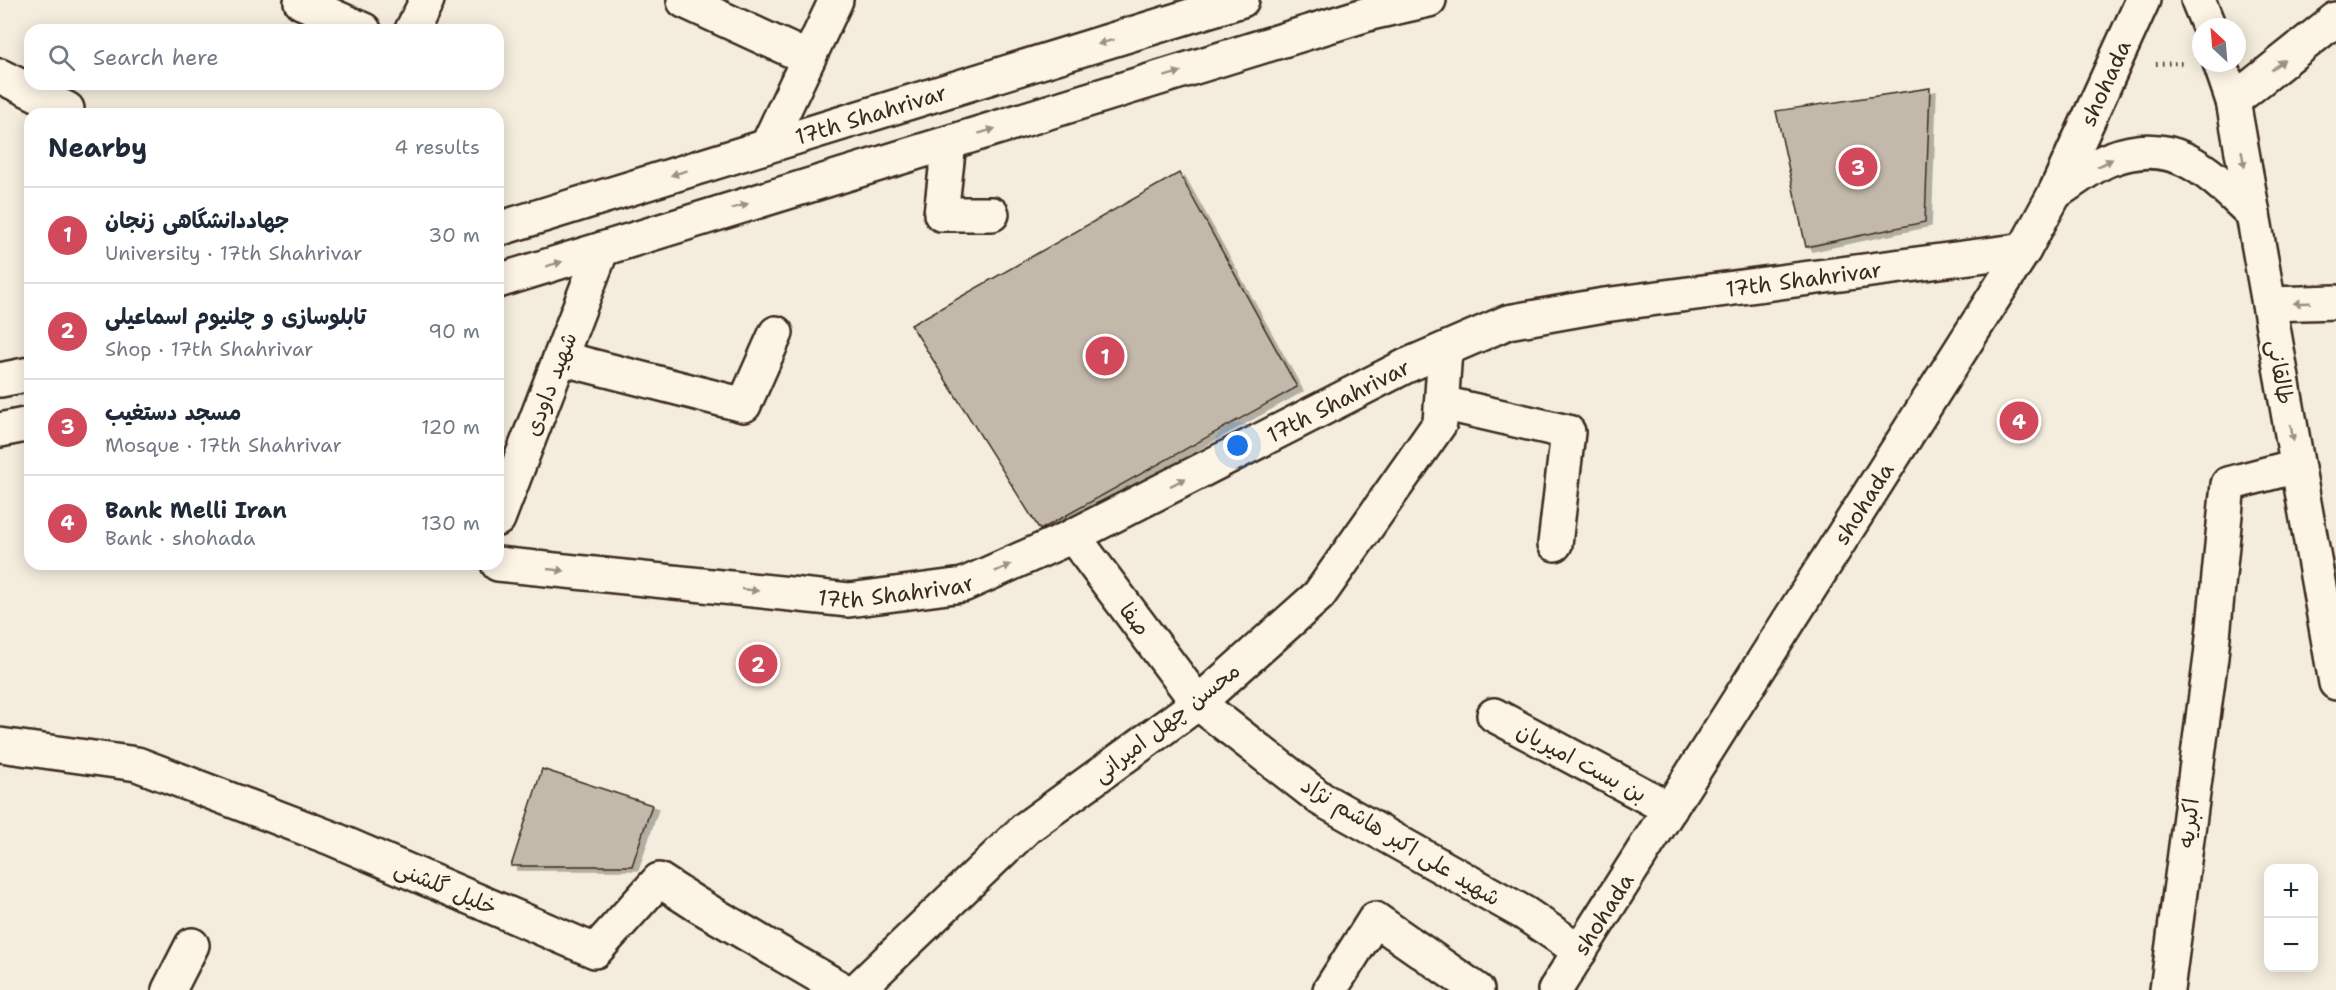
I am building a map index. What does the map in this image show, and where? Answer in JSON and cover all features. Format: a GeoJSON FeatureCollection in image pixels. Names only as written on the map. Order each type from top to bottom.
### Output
{"type":"FeatureCollection","features":[{"type":"Feature","properties":{"kind":"street"},"geometry":{"type":"LineString","coordinates":[[415,24],[427,0]]}},
{"type":"Feature","properties":{"kind":"street"},"geometry":{"type":"LineString","coordinates":[[767,146],[836,0]]}},
{"type":"Feature","properties":{"kind":"street","name":"17th Shahrivar"},"geometry":{"type":"LineString","coordinates":[[504,227],[1242,0]]}},
{"type":"Feature","properties":{"kind":"street"},"geometry":{"type":"LineString","coordinates":[[504,279],[1371,13],[1429,0]]}},
{"type":"Feature","properties":{"kind":"street","name":"shohada"},"geometry":{"type":"LineString","coordinates":[[1555,990],[2024,250],[2055,193],[2143,0]]}},
{"type":"Feature","properties":{"kind":"street"},"geometry":{"type":"LineString","coordinates":[[2198,0],[2205,18]]}},
{"type":"Feature","properties":{"kind":"street"},"geometry":{"type":"LineString","coordinates":[[684,1],[808,58]]}},
{"type":"Feature","properties":{"kind":"street"},"geometry":{"type":"LineString","coordinates":[[301,2],[350,24]]}},
{"type":"Feature","properties":{"kind":"street"},"geometry":{"type":"LineString","coordinates":[[2233,101],[2336,19]]}},
{"type":"Feature","properties":{"kind":"street","name":"طالقانی"},"geometry":{"type":"LineString","coordinates":[[2223,72],[2233,101],[2336,683]]}},
{"type":"Feature","properties":{"kind":"street"},"geometry":{"type":"LineString","coordinates":[[0,76],[24,88]]}},
{"type":"Feature","properties":{"kind":"street"},"geometry":{"type":"LineString","coordinates":[[28,90],[65,108]]}},
{"type":"Feature","properties":{"kind":"street"},"geometry":{"type":"LineString","coordinates":[[949,143],[941,214],[992,214]]}},
{"type":"Feature","properties":{"kind":"street"},"geometry":{"type":"LineString","coordinates":[[2055,193],[2109,159],[2149,150],[2185,158],[2214,177],[2253,214]]}},
{"type":"Feature","properties":{"kind":"street","name":"شهید داودی"},"geometry":{"type":"LineString","coordinates":[[504,503],[602,249]]}},
{"type":"Feature","properties":{"kind":"street","name":"17th Shahrivar"},"geometry":{"type":"LineString","coordinates":[[504,565],[849,600],[963,585],[1072,536],[1406,366],[1508,322],[1594,307],[2024,250]]}},
{"type":"Feature","properties":{"kind":"street"},"geometry":{"type":"LineString","coordinates":[[2269,304],[2336,302]]}},
{"type":"Feature","properties":{"kind":"street"},"geometry":{"type":"LineString","coordinates":[[560,358],[744,405],[776,333]]}},
{"type":"Feature","properties":{"kind":"street","name":"محسن چهل امیرانی"},"geometry":{"type":"LineString","coordinates":[[857,990],[1026,828],[1198,703],[1318,595],[1440,423],[1444,350]]}},
{"type":"Feature","properties":{"kind":"street"},"geometry":{"type":"LineString","coordinates":[[1442,403],[1568,432],[1555,544]]}},
{"type":"Feature","properties":{"kind":"street"},"geometry":{"type":"LineString","coordinates":[[0,430],[24,425]]}},
{"type":"Feature","properties":{"kind":"street","name":"اکبریه"},"geometry":{"type":"LineString","coordinates":[[2167,990],[2211,657],[2228,484],[2297,466]]}},
{"type":"Feature","properties":{"kind":"street","name":"صفا"},"geometry":{"type":"LineString","coordinates":[[1072,536],[1198,703]]}},
{"type":"Feature","properties":{"kind":"street","name":"شهید علی اکبر هاشم نژاد"},"geometry":{"type":"LineString","coordinates":[[1198,703],[1322,799],[1524,913],[1580,951]]}},
{"type":"Feature","properties":{"kind":"street","name":"بن بست امیریان"},"geometry":{"type":"LineString","coordinates":[[1494,714],[1670,810]]}},
{"type":"Feature","properties":{"kind":"street","name":"خلیل گلشنی"},"geometry":{"type":"LineString","coordinates":[[0,745],[137,764],[331,838],[595,951],[659,880],[843,990]]}},
{"type":"Feature","properties":{"kind":"street"},"geometry":{"type":"LineString","coordinates":[[1330,990],[1376,919],[1477,990]]}},
{"type":"Feature","properties":{"kind":"street"},"geometry":{"type":"LineString","coordinates":[[169,990],[192,945]]}},
{"type":"Feature","properties":{"kind":"building"},"geometry":{"type":"Polygon","coordinates":[[[1930,88],[1925,222],[1806,247],[1776,111],[1930,88]]]}},
{"type":"Feature","properties":{"kind":"building"},"geometry":{"type":"Polygon","coordinates":[[[1179,173],[1297,387],[1040,530],[911,325],[1179,173]]]}},
{"type":"Feature","properties":{"kind":"building"},"geometry":{"type":"Polygon","coordinates":[[[542,769],[652,805],[632,866],[511,866],[542,769]]]}},
{"type":"Feature","properties":{"kind":"place","name":"مسجد دستغیب"},"geometry":{"type":"Point","coordinates":[1858,167]}},
{"type":"Feature","properties":{"kind":"place","name":"جهاددانشگاهی زنجان"},"geometry":{"type":"Point","coordinates":[1105,356]}},
{"type":"Feature","properties":{"kind":"place","name":"Bank Melli Iran"},"geometry":{"type":"Point","coordinates":[2019,421]}},
{"type":"Feature","properties":{"kind":"place","name":"تابلوسازی و چلنیوم اسماعیلی"},"geometry":{"type":"Point","coordinates":[758,664]}}]}
